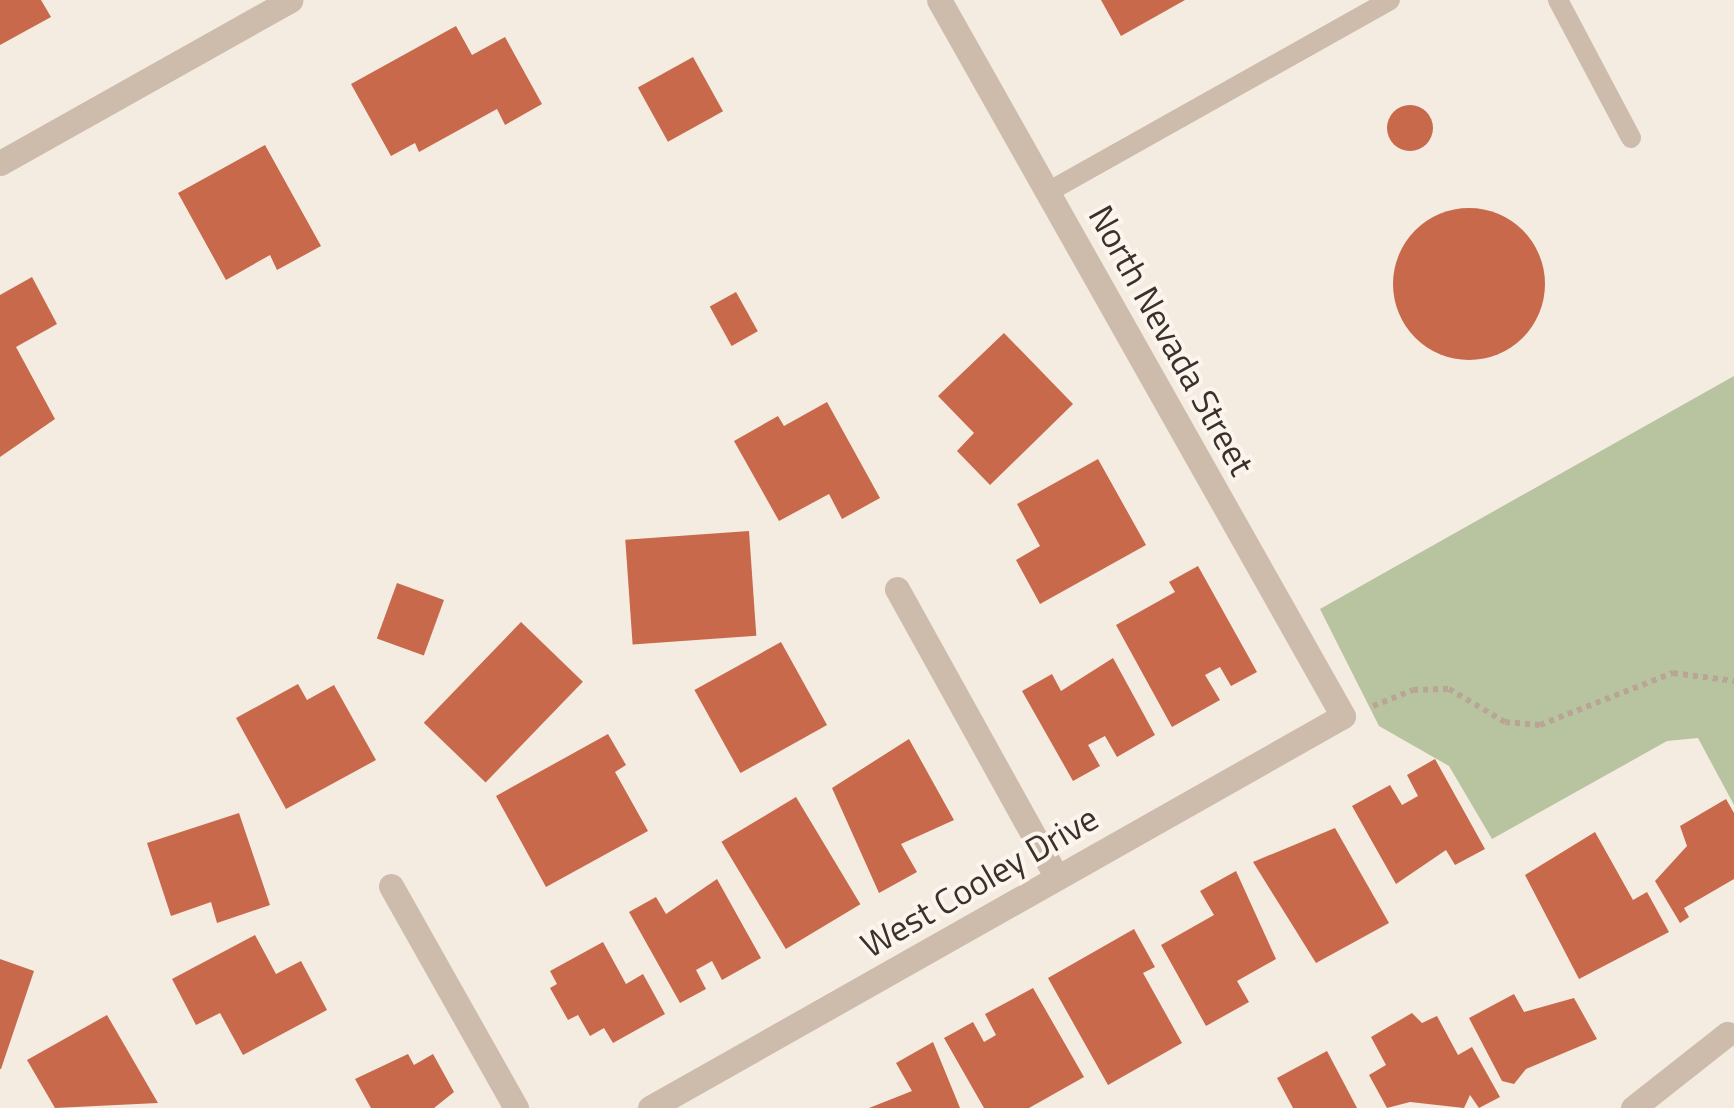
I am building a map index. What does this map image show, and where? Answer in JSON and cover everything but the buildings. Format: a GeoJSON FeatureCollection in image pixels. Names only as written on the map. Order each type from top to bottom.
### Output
{"type":"FeatureCollection","features":[{"type":"Feature","properties":{"kind":"street"},"geometry":{"type":"LineString","coordinates":[[0,164],[290,0]]}},
{"type":"Feature","properties":{"kind":"street","name":"North Nevada Street"},"geometry":{"type":"LineString","coordinates":[[939,0],[1343,716]]}},
{"type":"Feature","properties":{"kind":"street"},"geometry":{"type":"LineString","coordinates":[[898,589],[1057,878]]}},
{"type":"Feature","properties":{"kind":"street","name":"West Cooley Drive"},"geometry":{"type":"LineString","coordinates":[[650,1108],[1343,716]]}},
{"type":"Feature","properties":{"kind":"street"},"geometry":{"type":"LineString","coordinates":[[390,886],[516,1108]]}},
{"type":"Feature","properties":{"kind":"street"},"geometry":{"type":"LineString","coordinates":[[1633,1108],[1727,1034]]}},
{"type":"Feature","properties":{"kind":"lane"},"geometry":{"type":"LineString","coordinates":[[1048,192],[1390,0]]}},
{"type":"Feature","properties":{"kind":"lane"},"geometry":{"type":"LineString","coordinates":[[1558,0],[1631,138]]}},
{"type":"Feature","properties":{"kind":"path"},"geometry":{"type":"LineString","coordinates":[[1343,716],[1431,688],[1475,701],[1505,722],[1540,725],[1673,673],[1734,681]]}},
{"type":"Feature","properties":{"kind":"green space"},"geometry":{"type":"Polygon","coordinates":[[[1734,376],[1734,805],[1698,738],[1667,741],[1492,839],[1449,766],[1379,726],[1320,609],[1734,376]]]}}]}
